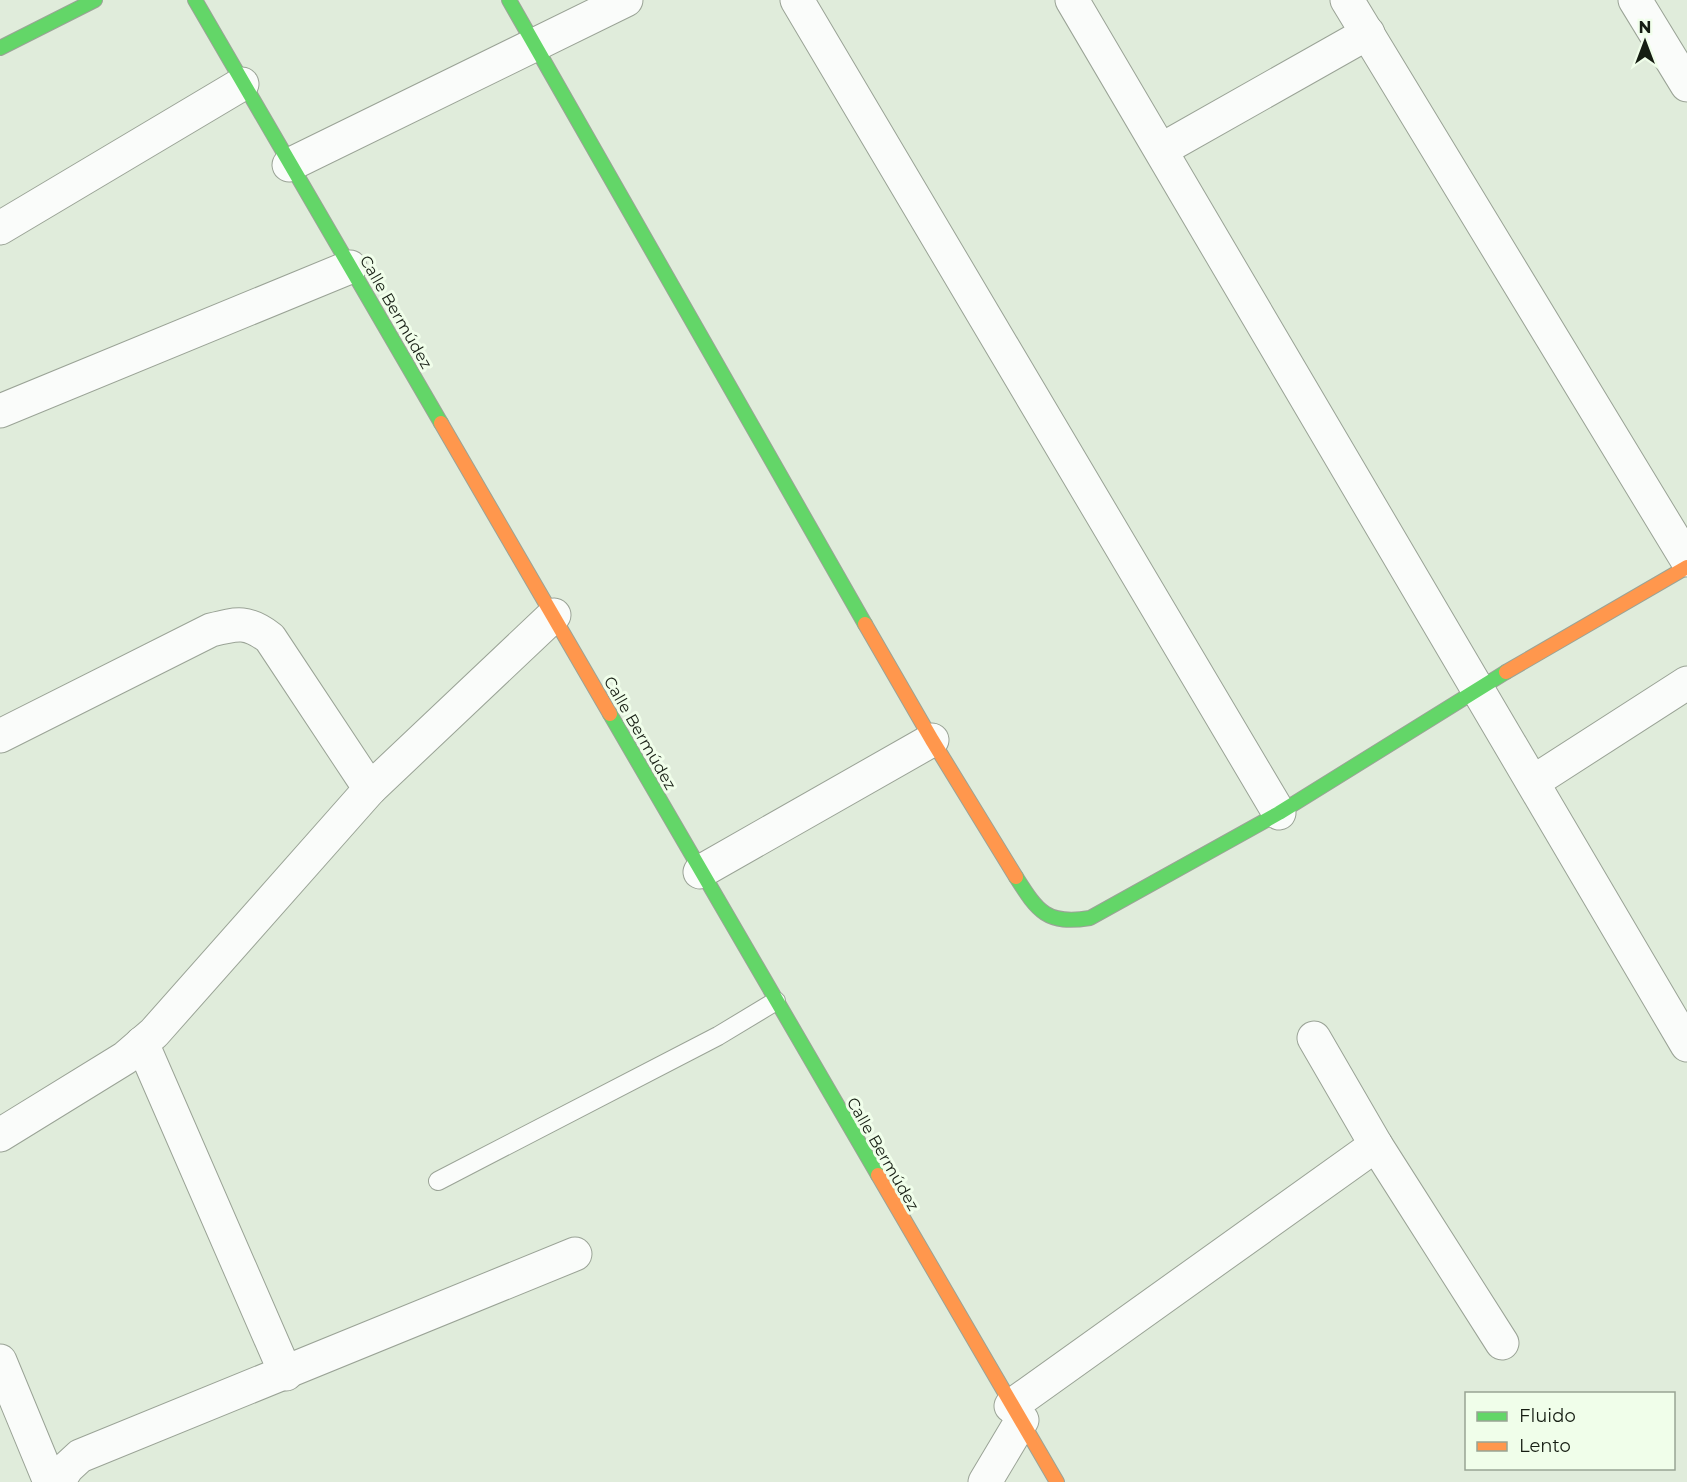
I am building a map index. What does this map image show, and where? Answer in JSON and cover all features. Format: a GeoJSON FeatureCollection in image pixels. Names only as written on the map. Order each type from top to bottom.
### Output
{"type":"FeatureCollection","features":[{"type":"Feature","properties":{"kind":"street"},"geometry":{"type":"LineString","coordinates":[[0,48],[95,0]]}},
{"type":"Feature","properties":{"kind":"street","name":"Calle Bermúdez"},"geometry":{"type":"LineString","coordinates":[[195,0],[289,165],[554,615],[700,872],[1057,1482]]}},
{"type":"Feature","properties":{"kind":"street"},"geometry":{"type":"LineString","coordinates":[[509,0],[932,740],[1031,901],[1043,915],[1064,922],[1090,918],[1279,813],[1477,689],[1687,567]]}},
{"type":"Feature","properties":{"kind":"street"},"geometry":{"type":"LineString","coordinates":[[289,165],[626,0]]}},
{"type":"Feature","properties":{"kind":"street"},"geometry":{"type":"LineString","coordinates":[[797,0],[1279,813]]}},
{"type":"Feature","properties":{"kind":"street"},"geometry":{"type":"LineString","coordinates":[[1072,0],[1687,1045]]}},
{"type":"Feature","properties":{"kind":"street"},"geometry":{"type":"LineString","coordinates":[[1347,0],[1687,560]]}},
{"type":"Feature","properties":{"kind":"street"},"geometry":{"type":"LineString","coordinates":[[1635,0],[1687,85]]}},
{"type":"Feature","properties":{"kind":"street"},"geometry":{"type":"LineString","coordinates":[[1161,150],[1368,33]]}},
{"type":"Feature","properties":{"kind":"street"},"geometry":{"type":"LineString","coordinates":[[0,228],[242,84]]}},
{"type":"Feature","properties":{"kind":"street"},"geometry":{"type":"LineString","coordinates":[[0,411],[350,267]]}},
{"type":"Feature","properties":{"kind":"street"},"geometry":{"type":"LineString","coordinates":[[0,1135],[125,1058],[142,1043],[370,789],[554,615]]}},
{"type":"Feature","properties":{"kind":"street"},"geometry":{"type":"LineString","coordinates":[[0,736],[211,630],[234,624],[254,626],[270,638],[370,789]]}},
{"type":"Feature","properties":{"kind":"street"},"geometry":{"type":"LineString","coordinates":[[1533,782],[1687,683]]}},
{"type":"Feature","properties":{"kind":"street"},"geometry":{"type":"LineString","coordinates":[[700,872],[932,740]]}},
{"type":"Feature","properties":{"kind":"street"},"geometry":{"type":"LineString","coordinates":[[1314,1038],[1376,1145],[1502,1343]]}},
{"type":"Feature","properties":{"kind":"street"},"geometry":{"type":"LineString","coordinates":[[142,1043],[286,1374]]}},
{"type":"Feature","properties":{"kind":"street"},"geometry":{"type":"LineString","coordinates":[[985,1482],[1017,1413],[1376,1145]]}},
{"type":"Feature","properties":{"kind":"street"},"geometry":{"type":"LineString","coordinates":[[58,1482],[67,1468],[80,1456],[286,1374],[575,1254]]}},
{"type":"Feature","properties":{"kind":"street"},"geometry":{"type":"LineString","coordinates":[[0,1361],[50,1482]]}},
{"type":"Feature","properties":{"kind":"lane"},"geometry":{"type":"LineString","coordinates":[[438,1181],[718,1036],[776,1001]]}},
{"type":"Feature","properties":{"kind":"traffic: fast"},"geometry":{"type":"LineString","coordinates":[[0,48],[95,0]]}},
{"type":"Feature","properties":{"kind":"traffic: fast"},"geometry":{"type":"LineString","coordinates":[[195,0],[441,423]]}},
{"type":"Feature","properties":{"kind":"traffic: fast"},"geometry":{"type":"LineString","coordinates":[[509,0],[865,624]]}},
{"type":"Feature","properties":{"kind":"traffic: fast"},"geometry":{"type":"LineString","coordinates":[[1016,877],[1031,899],[1045,913],[1063,919],[1090,918],[1279,813],[1506,672]]}},
{"type":"Feature","properties":{"kind":"traffic: fast"},"geometry":{"type":"LineString","coordinates":[[610,714],[878,1175]]}},
{"type":"Feature","properties":{"kind":"traffic: slow"},"geometry":{"type":"LineString","coordinates":[[441,423],[610,714]]}},
{"type":"Feature","properties":{"kind":"traffic: slow"},"geometry":{"type":"LineString","coordinates":[[1506,672],[1687,567]]}},
{"type":"Feature","properties":{"kind":"traffic: slow"},"geometry":{"type":"LineString","coordinates":[[865,624],[932,740],[1016,877]]}},
{"type":"Feature","properties":{"kind":"traffic: slow"},"geometry":{"type":"LineString","coordinates":[[878,1175],[1057,1482]]}}]}
